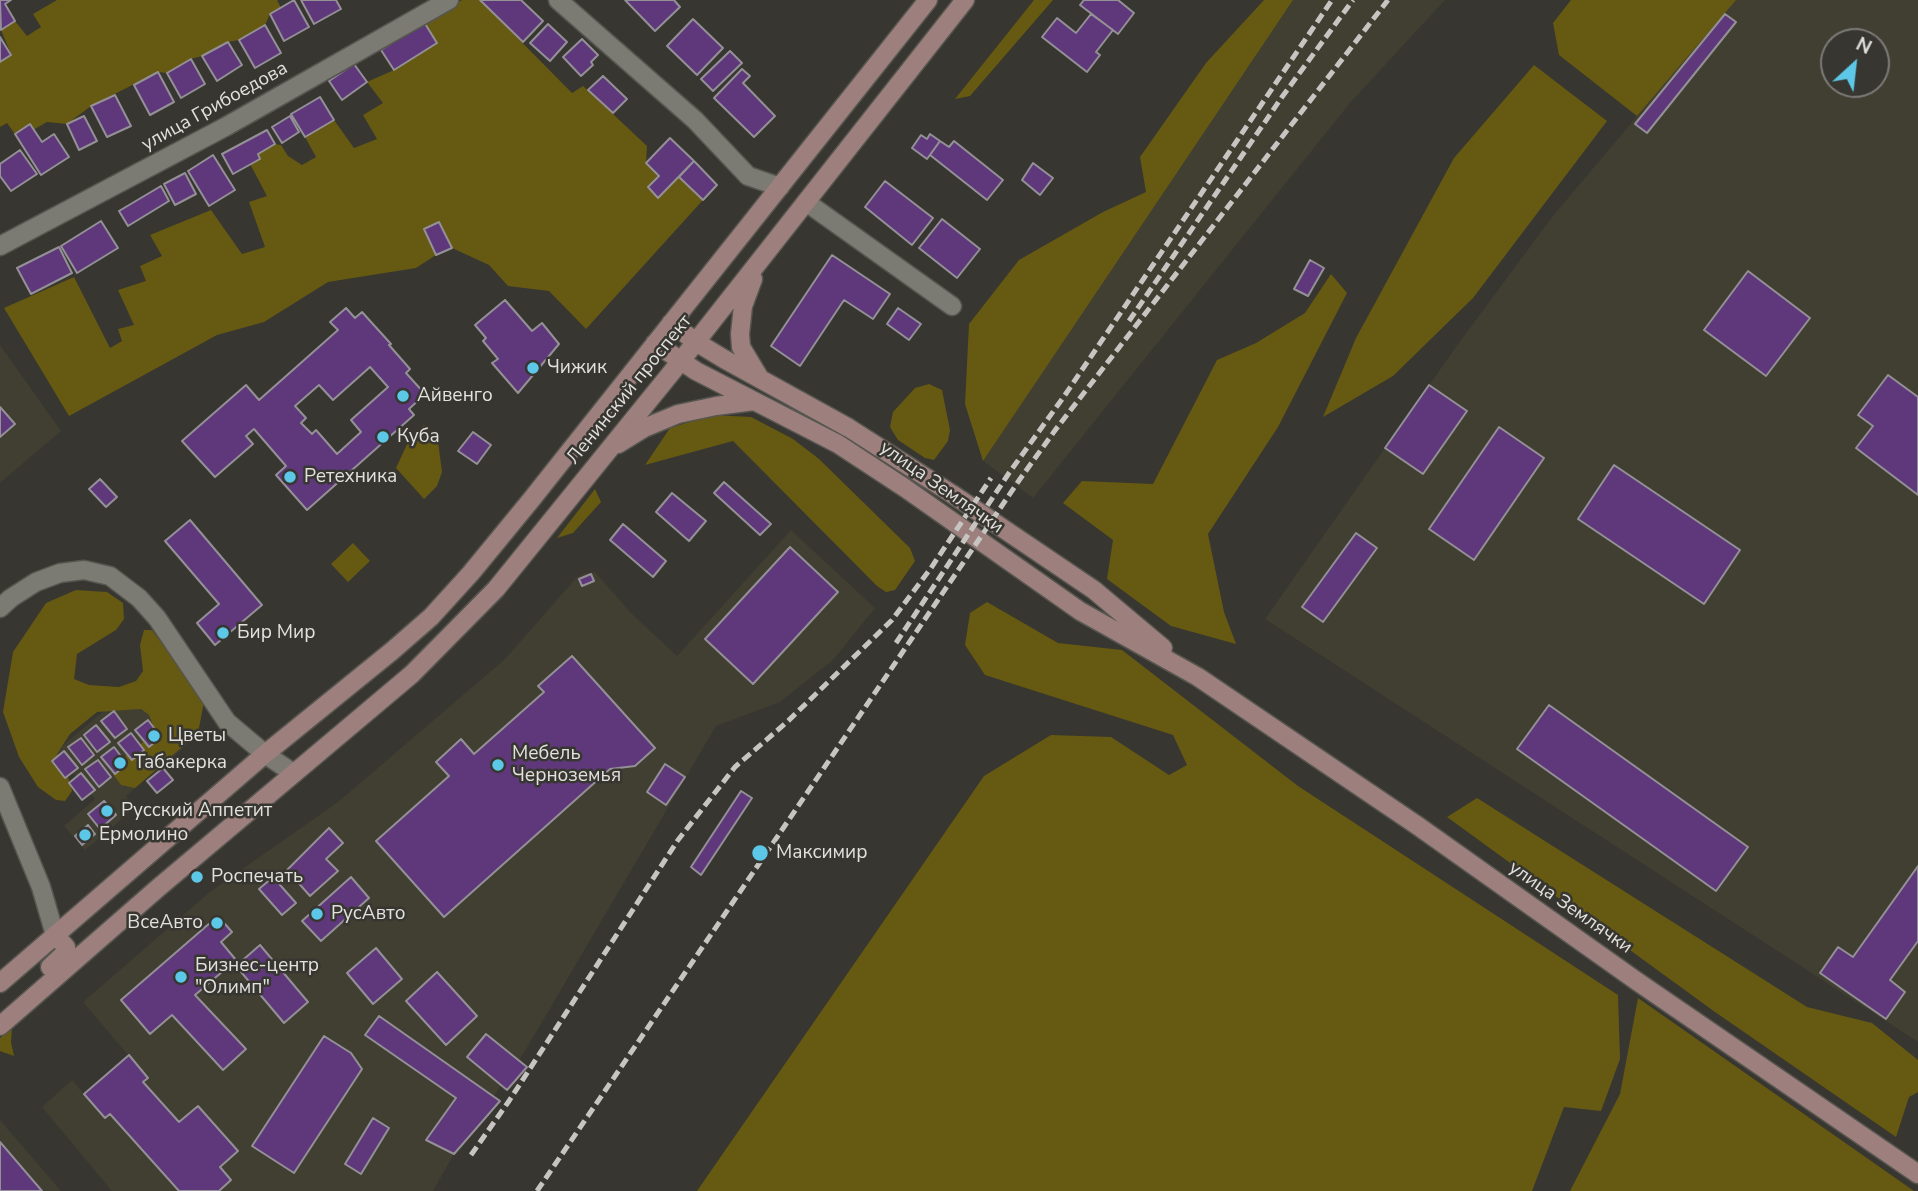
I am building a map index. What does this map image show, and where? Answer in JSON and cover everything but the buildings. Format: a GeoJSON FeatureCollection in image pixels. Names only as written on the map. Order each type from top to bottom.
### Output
{"type":"FeatureCollection","features":[{"type":"Feature","properties":{"kind":"main road","name":"Ленинский проспект"},"geometry":{"type":"LineString","coordinates":[[0,984],[265,754],[431,617],[480,563],[928,0]]}},
{"type":"Feature","properties":{"kind":"main road","name":"Ленинский проспект"},"geometry":{"type":"LineString","coordinates":[[0,1026],[412,674],[496,589],[696,342],[965,0]]}},
{"type":"Feature","properties":{"kind":"main road"},"geometry":{"type":"LineString","coordinates":[[760,260],[743,306],[740,334],[741,347],[761,380]]}},
{"type":"Feature","properties":{"kind":"main road","name":"улица Землячки"},"geometry":{"type":"LineString","coordinates":[[671,323],[696,342],[868,440],[952,494],[1094,590],[1198,677]]}},
{"type":"Feature","properties":{"kind":"main road","name":"улица Землячки"},"geometry":{"type":"LineString","coordinates":[[654,343],[680,362],[807,427],[858,457],[1080,611],[1198,677],[1418,826],[1638,982],[1918,1174]]}},
{"type":"Feature","properties":{"kind":"main road"},"geometry":{"type":"LineString","coordinates":[[604,456],[629,436],[678,414],[754,401]]}},
{"type":"Feature","properties":{"kind":"main road"},"geometry":{"type":"LineString","coordinates":[[30,999],[36,979],[66,952],[66,947],[55,935]]}},
{"type":"Feature","properties":{"kind":"street","name":"улица Грибоедова"},"geometry":{"type":"LineString","coordinates":[[0,246],[225,127],[449,0]]}},
{"type":"Feature","properties":{"kind":"street"},"geometry":{"type":"LineString","coordinates":[[558,0],[695,120],[748,176],[779,187]]}},
{"type":"Feature","properties":{"kind":"street"},"geometry":{"type":"LineString","coordinates":[[806,202],[952,306]]}},
{"type":"Feature","properties":{"kind":"street"},"geometry":{"type":"LineString","coordinates":[[0,608],[36,582],[60,573],[85,570],[110,576],[139,597],[157,618],[227,722],[293,773]]}},
{"type":"Feature","properties":{"kind":"street"},"geometry":{"type":"LineString","coordinates":[[0,787],[41,887],[55,935]]}},
{"type":"Feature","properties":{"kind":"shaded area"},"geometry":{"type":"Polygon","coordinates":[[[57,0],[277,0],[281,8],[270,14],[265,25],[239,40],[228,42],[167,73],[158,72],[91,106],[67,124],[47,122],[33,130],[30,124],[15,134],[7,123],[0,127],[0,62],[11,54],[1,30],[15,21],[27,36],[41,27],[33,14],[57,0]]]}},
{"type":"Feature","properties":{"kind":"shaded area"},"geometry":{"type":"Polygon","coordinates":[[[462,0],[480,0],[572,93],[583,86],[647,146],[646,163],[659,176],[648,187],[658,198],[679,177],[703,200],[586,329],[549,291],[508,286],[489,265],[452,248],[439,222],[424,229],[436,255],[416,268],[328,282],[264,322],[217,335],[69,416],[4,308],[74,277],[110,348],[122,341],[118,329],[134,325],[118,290],[146,281],[140,266],[162,256],[150,235],[211,210],[242,254],[265,247],[249,202],[267,196],[250,164],[260,159],[258,154],[275,144],[281,145],[288,156],[302,165],[316,157],[305,137],[334,120],[354,148],[377,139],[363,115],[383,103],[367,82],[394,70],[436,43],[424,22],[462,0]]]}},
{"type":"Feature","properties":{"kind":"shaded area"},"geometry":{"type":"Polygon","coordinates":[[[1034,0],[1053,0],[970,96],[955,99],[1034,0]]]}},
{"type":"Feature","properties":{"kind":"shaded area"},"geometry":{"type":"Polygon","coordinates":[[[1264,0],[1293,0],[983,461],[965,404],[969,324],[1019,260],[1103,212],[1146,192],[1140,157],[1206,63],[1264,0]]]}},
{"type":"Feature","properties":{"kind":"shaded area"},"geometry":{"type":"Polygon","coordinates":[[[1293,0],[1445,0],[1350,103],[1033,498],[983,461],[1293,0]]]}},
{"type":"Feature","properties":{"kind":"shaded area"},"geometry":{"type":"Polygon","coordinates":[[[1571,0],[1736,0],[1637,116],[1559,55],[1553,23],[1571,0]]]}},
{"type":"Feature","properties":{"kind":"shaded area"},"geometry":{"type":"Polygon","coordinates":[[[1735,0],[1918,0],[1918,1042],[1265,619],[1458,344],[1552,217],[1735,0]]]}},
{"type":"Feature","properties":{"kind":"shaded area"},"geometry":{"type":"Polygon","coordinates":[[[1534,65],[1607,121],[1473,298],[1393,376],[1323,417],[1356,338],[1454,158],[1534,65]]]}},
{"type":"Feature","properties":{"kind":"shaded area"},"geometry":{"type":"Polygon","coordinates":[[[1331,274],[1347,293],[1278,427],[1208,534],[1224,612],[1236,644],[1171,626],[1107,579],[1113,540],[1063,503],[1082,481],[1153,484],[1217,360],[1256,343],[1305,313],[1331,274]]]}},
{"type":"Feature","properties":{"kind":"shaded area"},"geometry":{"type":"Polygon","coordinates":[[[0,345],[61,431],[0,483],[0,345]]]}},
{"type":"Feature","properties":{"kind":"shaded area"},"geometry":{"type":"Polygon","coordinates":[[[929,384],[942,390],[950,430],[948,441],[934,460],[925,458],[898,440],[890,427],[893,412],[915,388],[929,384]]]}},
{"type":"Feature","properties":{"kind":"shaded area"},"geometry":{"type":"Polygon","coordinates":[[[712,415],[751,417],[793,439],[819,459],[910,548],[915,561],[895,590],[886,592],[877,586],[733,441],[645,465],[670,428],[712,415]]]}},
{"type":"Feature","properties":{"kind":"shaded area"},"geometry":{"type":"Polygon","coordinates":[[[424,425],[438,441],[442,472],[437,486],[424,499],[396,468],[410,438],[424,425]]]}},
{"type":"Feature","properties":{"kind":"shaded area"},"geometry":{"type":"Polygon","coordinates":[[[595,489],[601,502],[573,533],[557,538],[595,489]]]}},
{"type":"Feature","properties":{"kind":"shaded area"},"geometry":{"type":"Polygon","coordinates":[[[791,530],[875,608],[834,659],[780,702],[716,726],[525,1051],[454,1154],[433,1191],[112,1191],[42,1107],[72,1080],[84,1094],[128,1055],[83,1002],[211,891],[338,802],[505,659],[577,577],[595,572],[632,614],[677,656],[791,530]]]}},
{"type":"Feature","properties":{"kind":"shaded area"},"geometry":{"type":"Polygon","coordinates":[[[353,543],[370,561],[348,582],[331,564],[353,543]]]}},
{"type":"Feature","properties":{"kind":"shaded area"},"geometry":{"type":"Polygon","coordinates":[[[76,590],[107,592],[123,603],[124,619],[116,630],[77,654],[74,679],[89,685],[119,687],[136,681],[143,671],[140,645],[144,630],[152,630],[204,702],[198,733],[135,788],[121,785],[113,774],[118,762],[147,739],[154,728],[149,715],[141,709],[97,712],[70,734],[57,754],[72,791],[65,801],[56,800],[38,787],[19,757],[3,712],[13,652],[46,603],[76,590]]]}},
{"type":"Feature","properties":{"kind":"shaded area"},"geometry":{"type":"Polygon","coordinates":[[[987,602],[1058,643],[1122,650],[1298,786],[1618,995],[1620,1059],[1601,1111],[1564,1107],[1532,1191],[697,1191],[984,776],[1051,735],[1111,737],[1169,775],[1187,765],[1173,735],[985,675],[965,645],[970,613],[987,602]]]}},
{"type":"Feature","properties":{"kind":"shaded area"},"geometry":{"type":"Polygon","coordinates":[[[136,684],[187,745],[126,796],[135,808],[85,850],[64,826],[95,799],[55,752],[136,684]]]}},
{"type":"Feature","properties":{"kind":"shaded area"},"geometry":{"type":"Polygon","coordinates":[[[1477,798],[1807,1007],[1872,1023],[1918,1060],[1918,1092],[1909,1097],[1896,1137],[1715,1012],[1447,817],[1477,798]]]}},
{"type":"Feature","properties":{"kind":"shaded area"},"geometry":{"type":"Polygon","coordinates":[[[1638,998],[1914,1191],[1570,1191],[1620,1094],[1638,998]]]}},
{"type":"Feature","properties":{"kind":"shaded area"},"geometry":{"type":"Polygon","coordinates":[[[12,1028],[14,1056],[0,1051],[0,1038],[12,1028]]]}},
{"type":"Feature","properties":{"kind":"shaded area"},"geometry":{"type":"Polygon","coordinates":[[[0,1120],[61,1191],[0,1191],[0,1120]]]}},
{"type":"Feature","properties":{"kind":"railway"},"geometry":{"type":"LineString","coordinates":[[896,643],[1332,0]]}},
{"type":"Feature","properties":{"kind":"railway"},"geometry":{"type":"LineString","coordinates":[[1129,321],[1282,97],[1353,0]]}},
{"type":"Feature","properties":{"kind":"railway"},"geometry":{"type":"LineString","coordinates":[[537,1191],[1020,479],[1388,0]]}},
{"type":"Feature","properties":{"kind":"railway"},"geometry":{"type":"LineString","coordinates":[[471,1155],[509,1101],[678,840],[735,767],[787,722],[892,620],[931,568],[991,478]]}},
{"type":"Feature","properties":{"kind":"place","name":"Чижик"},"geometry":{"type":"Point","coordinates":[533,368]}},
{"type":"Feature","properties":{"kind":"place","name":"Айвенго"},"geometry":{"type":"Point","coordinates":[403,396]}},
{"type":"Feature","properties":{"kind":"place","name":"Куба"},"geometry":{"type":"Point","coordinates":[383,437]}},
{"type":"Feature","properties":{"kind":"place","name":"Ретехника"},"geometry":{"type":"Point","coordinates":[290,477]}},
{"type":"Feature","properties":{"kind":"place","name":"Бир Мир"},"geometry":{"type":"Point","coordinates":[223,633]}},
{"type":"Feature","properties":{"kind":"place","name":"Цветы"},"geometry":{"type":"Point","coordinates":[154,736]}},
{"type":"Feature","properties":{"kind":"place","name":"Табакерка"},"geometry":{"type":"Point","coordinates":[120,763]}},
{"type":"Feature","properties":{"kind":"place","name":"Мебель Черноземья"},"geometry":{"type":"Point","coordinates":[498,765]}},
{"type":"Feature","properties":{"kind":"place","name":"Русский Аппетит"},"geometry":{"type":"Point","coordinates":[107,811]}},
{"type":"Feature","properties":{"kind":"place","name":"Ермолино"},"geometry":{"type":"Point","coordinates":[85,835]}},
{"type":"Feature","properties":{"kind":"place","name":"Максимир"},"geometry":{"type":"Point","coordinates":[760,853]}},
{"type":"Feature","properties":{"kind":"place","name":"Роспечать"},"geometry":{"type":"Point","coordinates":[197,877]}},
{"type":"Feature","properties":{"kind":"place","name":"РусАвто"},"geometry":{"type":"Point","coordinates":[317,914]}},
{"type":"Feature","properties":{"kind":"place","name":"ВсеАвто"},"geometry":{"type":"Point","coordinates":[217,923]}},
{"type":"Feature","properties":{"kind":"place","name":"Бизнес-центр \"Олимп\""},"geometry":{"type":"Point","coordinates":[181,977]}}]}
